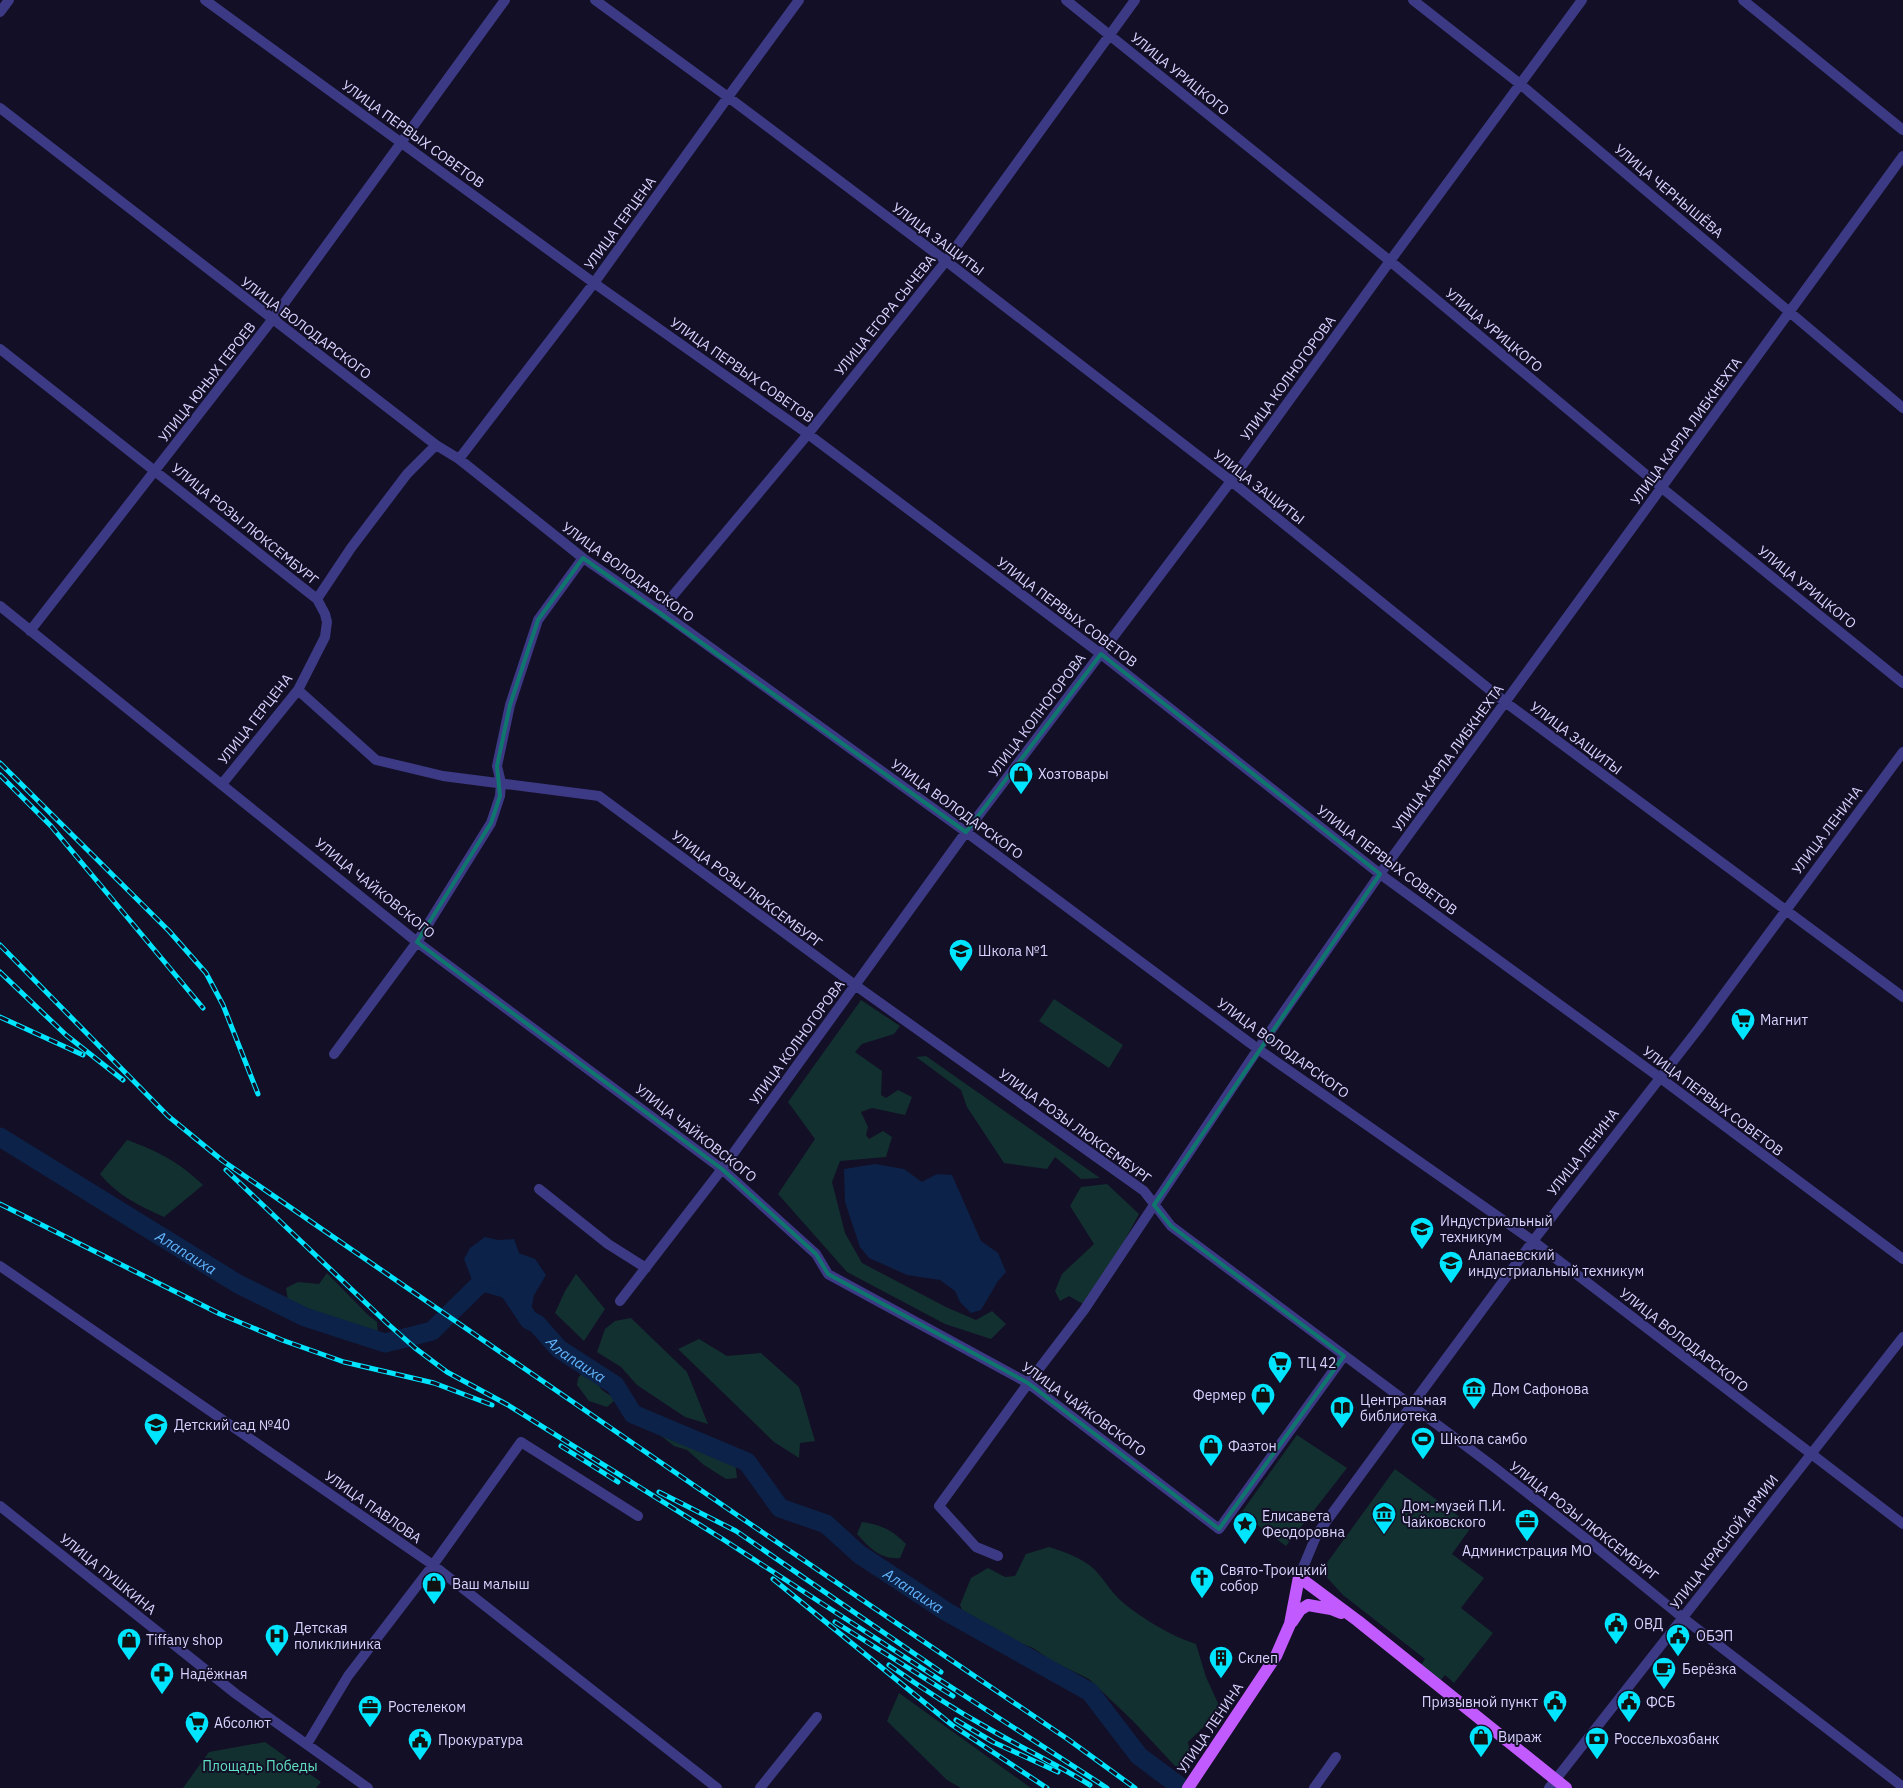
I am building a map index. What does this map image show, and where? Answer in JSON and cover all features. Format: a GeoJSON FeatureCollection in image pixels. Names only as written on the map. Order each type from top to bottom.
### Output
{"type":"FeatureCollection","features":[{"type":"Feature","properties":{"kind":"main road"},"geometry":{"type":"LineString","coordinates":[[1300,1577],[1358,1621],[1552,1784],[1566,1788]]}},
{"type":"Feature","properties":{"kind":"main road","name":"УЛИЦА ЛЕНИНА"},"geometry":{"type":"LineString","coordinates":[[1188,1788],[1276,1656],[1290,1624],[1300,1577]]}},
{"type":"Feature","properties":{"kind":"main road"},"geometry":{"type":"LineString","coordinates":[[1290,1624],[1300,1610],[1308,1605],[1331,1609],[1358,1621]]}},
{"type":"Feature","properties":{"kind":"street"},"geometry":{"type":"LineString","coordinates":[[0,12],[9,0]]}},
{"type":"Feature","properties":{"kind":"street","name":"УЛИЦА ПЕРВЫХ СОВЕТОВ"},"geometry":{"type":"LineString","coordinates":[[205,0],[594,283],[808,434],[1101,654],[1380,874],[1659,1077],[1903,1259]]}},
{"type":"Feature","properties":{"kind":"street","name":"УЛИЦА ЮНЫХ ГЕРОЕВ"},"geometry":{"type":"LineString","coordinates":[[30,630],[272,320],[505,0]]}},
{"type":"Feature","properties":{"kind":"street","name":"УЛИЦА ЗАЩИТЫ"},"geometry":{"type":"LineString","coordinates":[[595,0],[728,97],[946,261],[1231,481],[1505,702],[1903,997]]}},
{"type":"Feature","properties":{"kind":"street","name":"УЛИЦА ГЕРЦЕНА"},"geometry":{"type":"LineString","coordinates":[[459,459],[594,283],[799,0]]}},
{"type":"Feature","properties":{"kind":"street","name":"УЛИЦА УРИЦКОГО"},"geometry":{"type":"LineString","coordinates":[[1066,0],[1390,261],[1662,488],[1903,683]]}},
{"type":"Feature","properties":{"kind":"street","name":"УЛИЦА ЕГОРА СЫЧЕВА"},"geometry":{"type":"LineString","coordinates":[[660,611],[808,434],[946,261],[1135,0]]}},
{"type":"Feature","properties":{"kind":"street","name":"УЛИЦА ЧЕРНЫШЁВА"},"geometry":{"type":"LineString","coordinates":[[1413,0],[1520,84],[1903,408]]}},
{"type":"Feature","properties":{"kind":"street","name":"УЛИЦА КОЛНОГОРОВА"},"geometry":{"type":"LineString","coordinates":[[620,1301],[722,1169],[966,832],[1231,481],[1582,0]]}},
{"type":"Feature","properties":{"kind":"street"},"geometry":{"type":"LineString","coordinates":[[1744,0],[1903,130]]}},
{"type":"Feature","properties":{"kind":"street","name":"УЛИЦА ВОЛОДАРСКОГО"},"geometry":{"type":"LineString","coordinates":[[0,108],[272,320],[436,445],[459,459],[582,558],[660,611],[966,832],[1258,1049],[1533,1241],[1809,1454],[1903,1524]]}},
{"type":"Feature","properties":{"kind":"street","name":"УЛИЦА КАРЛА ЛИБКНЕХТА"},"geometry":{"type":"LineString","coordinates":[[998,1556],[976,1547],[939,1506],[1028,1383],[1084,1310],[1258,1049],[1380,874],[1903,156]]}},
{"type":"Feature","properties":{"kind":"street","name":"УЛИЦА РОЗЫ ЛЮКСЕМБУРГ"},"geometry":{"type":"LineString","coordinates":[[0,349],[317,599],[325,614]]}},
{"type":"Feature","properties":{"kind":"street"},"geometry":{"type":"LineString","coordinates":[[317,599],[351,548],[407,474],[436,445]]}},
{"type":"Feature","properties":{"kind":"street"},"geometry":{"type":"LineString","coordinates":[[334,1054],[417,942],[491,823],[500,796],[501,783],[497,766],[510,705],[538,620],[582,558]]}},
{"type":"Feature","properties":{"kind":"street","name":"УЛИЦА ЧАЙКОВСКОГО"},"geometry":{"type":"LineString","coordinates":[[0,606],[417,942],[722,1169],[816,1254],[828,1274],[1028,1383],[1219,1529],[1344,1356]]}},
{"type":"Feature","properties":{"kind":"street","name":"УЛИЦА ГЕРЦЕНА"},"geometry":{"type":"LineString","coordinates":[[222,784],[298,690],[325,637],[327,622],[325,614]]}},
{"type":"Feature","properties":{"kind":"street","name":"УЛИЦА РОЗЫ ЛЮКСЕМБУРГ"},"geometry":{"type":"LineString","coordinates":[[298,690],[376,760],[443,776],[599,796],[855,986],[1144,1191],[1171,1226],[1585,1538],[1683,1618],[1903,1787]]}},
{"type":"Feature","properties":{"kind":"street","name":"УЛИЦА ЛЕНИНА"},"geometry":{"type":"LineString","coordinates":[[1300,1577],[1317,1534],[1533,1241],[1699,1028],[1903,752]]}},
{"type":"Feature","properties":{"kind":"street"},"geometry":{"type":"LineString","coordinates":[[539,1188],[608,1244],[646,1268]]}},
{"type":"Feature","properties":{"kind":"street","name":"УЛИЦА ПАВЛОВА"},"geometry":{"type":"LineString","coordinates":[[0,1266],[433,1565],[717,1788]]}},
{"type":"Feature","properties":{"kind":"street","name":"УЛИЦА КРАСНОЙ АРМИИ"},"geometry":{"type":"LineString","coordinates":[[1552,1784],[1903,1336]]}},
{"type":"Feature","properties":{"kind":"street"},"geometry":{"type":"LineString","coordinates":[[307,1744],[348,1676],[433,1565],[521,1442],[638,1516]]}},
{"type":"Feature","properties":{"kind":"street","name":"УЛИЦА ПУШКИНА"},"geometry":{"type":"LineString","coordinates":[[0,1506],[236,1694],[368,1788]]}},
{"type":"Feature","properties":{"kind":"street"},"geometry":{"type":"LineString","coordinates":[[760,1788],[817,1717]]}},
{"type":"Feature","properties":{"kind":"street"},"geometry":{"type":"LineString","coordinates":[[1314,1788],[1336,1757]]}},
{"type":"Feature","properties":{"kind":"highlighted area"},"geometry":{"type":"Polygon","coordinates":[[[583,558],[966,832],[1101,654],[1380,874],[1154,1205],[1171,1226],[1344,1356],[1219,1529],[1028,1383],[828,1274],[816,1254],[722,1169],[417,942],[491,823],[500,796],[497,766],[510,705],[538,620],[583,558]]]}},
{"type":"Feature","properties":{"kind":"green space"},"geometry":{"type":"Polygon","coordinates":[[[1054,999],[1123,1045],[1109,1068],[1039,1021],[1054,999]]]}},
{"type":"Feature","properties":{"kind":"green space"},"geometry":{"type":"Polygon","coordinates":[[[861,1000],[900,1026],[894,1034],[862,1044],[855,1052],[882,1071],[881,1095],[886,1098],[898,1090],[912,1097],[905,1115],[872,1108],[861,1112],[868,1127],[866,1135],[869,1139],[883,1131],[892,1137],[886,1157],[840,1161],[832,1182],[845,1233],[862,1263],[946,1307],[976,1320],[992,1311],[1006,1324],[991,1339],[945,1324],[847,1272],[778,1194],[815,1139],[788,1102],[861,1000]]]}},
{"type":"Feature","properties":{"kind":"green space"},"geometry":{"type":"Polygon","coordinates":[[[926,1056],[1100,1178],[1081,1179],[1055,1157],[1047,1169],[1004,1163],[967,1107],[961,1090],[916,1057],[926,1056]]]}},
{"type":"Feature","properties":{"kind":"green space"},"geometry":{"type":"Polygon","coordinates":[[[127,1140],[149,1148],[168,1158],[203,1185],[164,1217],[129,1199],[100,1174],[127,1140]]]}},
{"type":"Feature","properties":{"kind":"green space"},"geometry":{"type":"Polygon","coordinates":[[[1107,1184],[1139,1214],[1119,1251],[1083,1304],[1069,1296],[1060,1301],[1055,1291],[1062,1274],[1094,1244],[1070,1206],[1081,1187],[1107,1184]]]}},
{"type":"Feature","properties":{"kind":"green space"},"geometry":{"type":"Polygon","coordinates":[[[327,1273],[377,1322],[378,1334],[331,1321],[288,1300],[286,1288],[298,1282],[319,1284],[327,1273]]]}},
{"type":"Feature","properties":{"kind":"green space"},"geometry":{"type":"Polygon","coordinates":[[[576,1274],[605,1309],[584,1341],[555,1313],[565,1291],[576,1274]]]}},
{"type":"Feature","properties":{"kind":"green space"},"geometry":{"type":"Polygon","coordinates":[[[631,1318],[687,1372],[708,1424],[685,1417],[637,1385],[621,1367],[597,1352],[605,1329],[615,1321],[631,1318]]]}},
{"type":"Feature","properties":{"kind":"green space"},"geometry":{"type":"Polygon","coordinates":[[[699,1339],[727,1356],[761,1353],[799,1387],[815,1441],[800,1443],[799,1458],[774,1442],[678,1349],[699,1339]]]}},
{"type":"Feature","properties":{"kind":"green space"},"geometry":{"type":"Polygon","coordinates":[[[586,1368],[594,1371],[602,1390],[616,1399],[607,1407],[589,1401],[577,1385],[578,1378],[586,1368]]]}},
{"type":"Feature","properties":{"kind":"green space"},"geometry":{"type":"Polygon","coordinates":[[[661,1419],[714,1446],[730,1451],[735,1462],[737,1478],[726,1479],[704,1465],[687,1450],[674,1446],[652,1429],[661,1419]]]}},
{"type":"Feature","properties":{"kind":"green space"},"geometry":{"type":"Polygon","coordinates":[[[1297,1435],[1347,1468],[1286,1546],[1241,1513],[1297,1435]]]}},
{"type":"Feature","properties":{"kind":"green space"},"geometry":{"type":"Polygon","coordinates":[[[1395,1469],[1472,1526],[1452,1554],[1484,1578],[1461,1608],[1493,1633],[1454,1683],[1445,1675],[1440,1681],[1421,1665],[1425,1659],[1343,1595],[1321,1571],[1395,1469]]]}},
{"type":"Feature","properties":{"kind":"green space"},"geometry":{"type":"Polygon","coordinates":[[[862,1522],[886,1529],[901,1539],[906,1544],[900,1558],[881,1555],[866,1544],[857,1534],[862,1522]]]}},
{"type":"Feature","properties":{"kind":"green space"},"geometry":{"type":"Polygon","coordinates":[[[1049,1547],[1067,1553],[1084,1562],[1094,1569],[1119,1599],[1136,1612],[1166,1631],[1196,1644],[1206,1677],[1221,1710],[1188,1742],[1190,1753],[1182,1766],[1175,1766],[1132,1720],[1089,1679],[1052,1661],[1033,1648],[965,1617],[960,1605],[971,1578],[988,1568],[1005,1577],[1015,1576],[1026,1554],[1049,1547]]]}},
{"type":"Feature","properties":{"kind":"green space"},"geometry":{"type":"Polygon","coordinates":[[[899,1693],[1031,1788],[961,1788],[947,1780],[887,1721],[899,1693]]]}},
{"type":"Feature","properties":{"kind":"green space","name":"Площадь Победы"},"geometry":{"type":"Polygon","coordinates":[[[265,1742],[321,1782],[316,1788],[183,1788],[209,1752],[265,1742]]]}},
{"type":"Feature","properties":{"kind":"water"},"geometry":{"type":"Polygon","coordinates":[[[875,1164],[904,1169],[922,1182],[937,1174],[952,1175],[981,1241],[998,1253],[1006,1272],[998,1281],[981,1310],[971,1313],[960,1302],[955,1291],[940,1280],[907,1275],[869,1258],[860,1247],[845,1202],[844,1169],[875,1164]]]}},
{"type":"Feature","properties":{"kind":"water"},"geometry":{"type":"Polygon","coordinates":[[[485,1237],[498,1240],[514,1239],[519,1253],[535,1259],[546,1275],[534,1295],[529,1320],[524,1311],[501,1297],[480,1291],[472,1280],[464,1259],[470,1248],[485,1237]]]}},
{"type":"Feature","properties":{"kind":"waterway","name":"Алапаиха"},"geometry":{"type":"LineString","coordinates":[[0,1137],[238,1284],[305,1317],[385,1343],[432,1331],[495,1269],[529,1320],[537,1324],[559,1349],[615,1385],[633,1414],[747,1462],[780,1508],[826,1524],[859,1554],[947,1612],[1090,1692],[1139,1756],[1182,1788]]}},
{"type":"Feature","properties":{"kind":"railway"},"geometry":{"type":"LineString","coordinates":[[0,763],[169,931],[206,973],[223,1005],[258,1094]]}},
{"type":"Feature","properties":{"kind":"railway"},"geometry":{"type":"LineString","coordinates":[[0,775],[51,826],[203,1008]]}},
{"type":"Feature","properties":{"kind":"railway"},"geometry":{"type":"LineString","coordinates":[[0,945],[168,1116],[223,1161],[737,1515],[1069,1740],[1135,1788]]}},
{"type":"Feature","properties":{"kind":"railway"},"geometry":{"type":"LineString","coordinates":[[0,972],[66,1035],[123,1080]]}},
{"type":"Feature","properties":{"kind":"railway"},"geometry":{"type":"LineString","coordinates":[[0,1017],[83,1055]]}},
{"type":"Feature","properties":{"kind":"railway"},"geometry":{"type":"LineString","coordinates":[[226,1170],[388,1324],[415,1348],[447,1372],[508,1405],[724,1540],[1107,1788]]}},
{"type":"Feature","properties":{"kind":"railway"},"geometry":{"type":"LineString","coordinates":[[0,1204],[220,1314],[282,1340],[344,1362],[434,1383],[492,1405]]}},
{"type":"Feature","properties":{"kind":"railway"},"geometry":{"type":"LineString","coordinates":[[561,1446],[618,1482]]}},
{"type":"Feature","properties":{"kind":"railway"},"geometry":{"type":"LineString","coordinates":[[659,1492],[736,1531],[941,1672]]}},
{"type":"Feature","properties":{"kind":"railway"},"geometry":{"type":"LineString","coordinates":[[773,1579],[952,1725],[1047,1788]]}},
{"type":"Feature","properties":{"kind":"railway"},"geometry":{"type":"LineString","coordinates":[[835,1622],[953,1696]]}},
{"type":"Feature","properties":{"kind":"railway"},"geometry":{"type":"LineString","coordinates":[[889,1665],[961,1712],[1090,1785]]}},
{"type":"Feature","properties":{"kind":"railway"},"geometry":{"type":"LineString","coordinates":[[956,1720],[993,1742],[1058,1772]]}},
{"type":"Feature","properties":{"kind":"place","name":"Хозтовары"},"geometry":{"type":"Point","coordinates":[1021,795]}},
{"type":"Feature","properties":{"kind":"place","name":"Школа №1"},"geometry":{"type":"Point","coordinates":[961,972]}},
{"type":"Feature","properties":{"kind":"place","name":"Магнит"},"geometry":{"type":"Point","coordinates":[1743,1041]}},
{"type":"Feature","properties":{"kind":"place","name":"Индустриальный техникум"},"geometry":{"type":"Point","coordinates":[1422,1250]}},
{"type":"Feature","properties":{"kind":"place","name":"Алапаевский индустриальный техникум"},"geometry":{"type":"Point","coordinates":[1451,1284]}},
{"type":"Feature","properties":{"kind":"place","name":"ТЦ 42"},"geometry":{"type":"Point","coordinates":[1280,1384]}},
{"type":"Feature","properties":{"kind":"place","name":"Дом Сафонова"},"geometry":{"type":"Point","coordinates":[1474,1410]}},
{"type":"Feature","properties":{"kind":"place","name":"Фермер"},"geometry":{"type":"Point","coordinates":[1263,1416]}},
{"type":"Feature","properties":{"kind":"place","name":"Центральная библиотека"},"geometry":{"type":"Point","coordinates":[1342,1429]}},
{"type":"Feature","properties":{"kind":"place","name":"Детский сад №40"},"geometry":{"type":"Point","coordinates":[156,1446]}},
{"type":"Feature","properties":{"kind":"place","name":"Школа самбо"},"geometry":{"type":"Point","coordinates":[1423,1460]}},
{"type":"Feature","properties":{"kind":"place","name":"Фаэтон"},"geometry":{"type":"Point","coordinates":[1211,1467]}},
{"type":"Feature","properties":{"kind":"place","name":"Дом-музей П.И. Чайковского"},"geometry":{"type":"Point","coordinates":[1384,1535]}},
{"type":"Feature","properties":{"kind":"place","name":"Администрация МО"},"geometry":{"type":"Point","coordinates":[1527,1542]}},
{"type":"Feature","properties":{"kind":"place","name":"Елисавета Феодоровна"},"geometry":{"type":"Point","coordinates":[1245,1545]}},
{"type":"Feature","properties":{"kind":"place","name":"Свято-Троицкий собор"},"geometry":{"type":"Point","coordinates":[1202,1599]}},
{"type":"Feature","properties":{"kind":"place","name":"Ваш малыш"},"geometry":{"type":"Point","coordinates":[434,1605]}},
{"type":"Feature","properties":{"kind":"place","name":"ОВД"},"geometry":{"type":"Point","coordinates":[1616,1645]}},
{"type":"Feature","properties":{"kind":"place","name":"Детская поликлиника"},"geometry":{"type":"Point","coordinates":[277,1657]}},
{"type":"Feature","properties":{"kind":"place","name":"ОБЭП"},"geometry":{"type":"Point","coordinates":[1678,1657]}},
{"type":"Feature","properties":{"kind":"place","name":"Tiffany shop"},"geometry":{"type":"Point","coordinates":[129,1661]}},
{"type":"Feature","properties":{"kind":"place","name":"Склеп"},"geometry":{"type":"Point","coordinates":[1221,1679]}},
{"type":"Feature","properties":{"kind":"place","name":"Берёзка"},"geometry":{"type":"Point","coordinates":[1664,1690]}},
{"type":"Feature","properties":{"kind":"place","name":"Надёжная"},"geometry":{"type":"Point","coordinates":[162,1695]}},
{"type":"Feature","properties":{"kind":"place","name":"Призывной пункт"},"geometry":{"type":"Point","coordinates":[1555,1723]}},
{"type":"Feature","properties":{"kind":"place","name":"ФСБ"},"geometry":{"type":"Point","coordinates":[1629,1723]}},
{"type":"Feature","properties":{"kind":"place","name":"Ростелеком"},"geometry":{"type":"Point","coordinates":[370,1728]}},
{"type":"Feature","properties":{"kind":"place","name":"Абсолют"},"geometry":{"type":"Point","coordinates":[197,1744]}},
{"type":"Feature","properties":{"kind":"place","name":"Вираж"},"geometry":{"type":"Point","coordinates":[1481,1758]}},
{"type":"Feature","properties":{"kind":"place","name":"Россельхозбанк"},"geometry":{"type":"Point","coordinates":[1597,1760]}},
{"type":"Feature","properties":{"kind":"place","name":"Прокуратура"},"geometry":{"type":"Point","coordinates":[420,1761]}}]}
